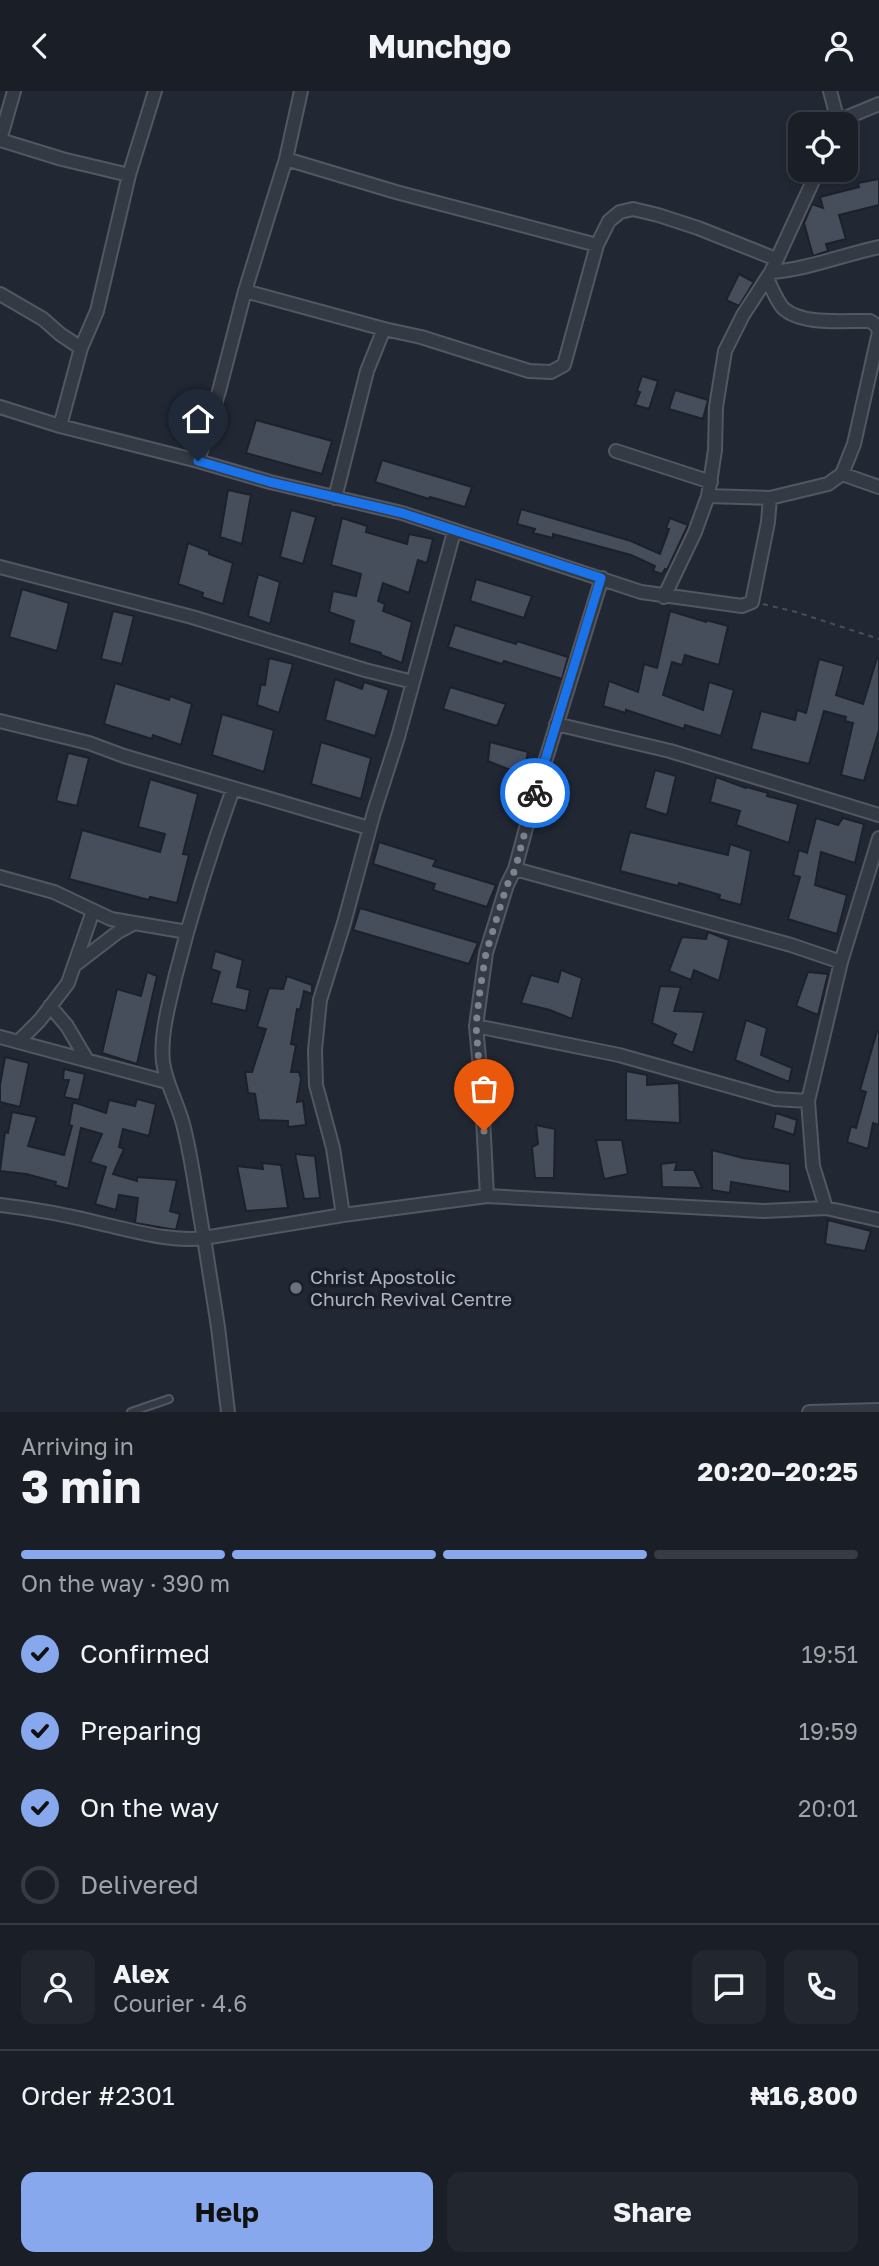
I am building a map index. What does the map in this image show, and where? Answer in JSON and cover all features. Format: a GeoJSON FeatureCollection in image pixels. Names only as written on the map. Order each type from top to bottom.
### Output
{"type":"FeatureCollection","features":[{"type":"Feature","properties":{"kind":"street"},"geometry":{"type":"LineString","coordinates":[[14,91],[0,140],[128,175]]}},
{"type":"Feature","properties":{"kind":"street"},"geometry":{"type":"LineString","coordinates":[[60,426],[81,348],[97,311],[128,175],[155,91]]}},
{"type":"Feature","properties":{"kind":"street"},"geometry":{"type":"LineString","coordinates":[[198,461],[245,291],[286,159],[301,91]]}},
{"type":"Feature","properties":{"kind":"street"},"geometry":{"type":"LineString","coordinates":[[830,91],[835,112]]}},
{"type":"Feature","properties":{"kind":"street"},"geometry":{"type":"LineString","coordinates":[[858,114],[879,104]]}},
{"type":"Feature","properties":{"kind":"street"},"geometry":{"type":"LineString","coordinates":[[286,159],[396,192],[597,245]]}},
{"type":"Feature","properties":{"kind":"street"},"geometry":{"type":"LineString","coordinates":[[664,597],[695,532],[708,496],[716,407],[725,351],[743,315],[769,276],[812,182]]}},
{"type":"Feature","properties":{"kind":"street"},"geometry":{"type":"LineString","coordinates":[[245,291],[421,337],[529,371],[551,372],[559,369],[565,361],[597,245],[609,221],[620,212],[633,209],[698,228],[776,259]]}},
{"type":"Feature","properties":{"kind":"street"},"geometry":{"type":"LineString","coordinates":[[769,276],[879,247]]}},
{"type":"Feature","properties":{"kind":"street"},"geometry":{"type":"LineString","coordinates":[[708,496],[770,498],[828,484],[842,474],[854,444],[879,332],[877,326],[870,321],[824,322],[789,312],[779,303],[769,276]]}},
{"type":"Feature","properties":{"kind":"street"},"geometry":{"type":"LineString","coordinates":[[0,294],[43,319],[81,348]]}},
{"type":"Feature","properties":{"kind":"street"},"geometry":{"type":"LineString","coordinates":[[335,498],[367,371],[384,329]]}},
{"type":"Feature","properties":{"kind":"street"},"geometry":{"type":"LineString","coordinates":[[0,407],[60,426],[270,482],[402,513],[641,592],[664,597],[742,606],[752,602],[768,522],[770,498]]}},
{"type":"Feature","properties":{"kind":"street"},"geometry":{"type":"LineString","coordinates":[[616,451],[711,482]]}},
{"type":"Feature","properties":{"kind":"street"},"geometry":{"type":"LineString","coordinates":[[842,474],[879,487]]}},
{"type":"Feature","properties":{"kind":"street"},"geometry":{"type":"LineString","coordinates":[[343,1215],[333,1148],[316,1085],[315,1050],[320,1000],[398,737],[454,532]]}},
{"type":"Feature","properties":{"kind":"street"},"geometry":{"type":"LineString","coordinates":[[0,567],[192,617],[413,682]]}},
{"type":"Feature","properties":{"kind":"street"},"geometry":{"type":"LineString","coordinates":[[487,1196],[476,1025],[486,953],[507,885],[515,870],[601,578]]}},
{"type":"Feature","properties":{"kind":"street"},"geometry":{"type":"LineString","coordinates":[[0,721],[89,743],[233,789],[369,828]]}},
{"type":"Feature","properties":{"kind":"street"},"geometry":{"type":"LineString","coordinates":[[556,724],[670,751],[879,815]]}},
{"type":"Feature","properties":{"kind":"street"},"geometry":{"type":"LineString","coordinates":[[228,1412],[204,1238],[185,1130],[179,1107],[167,1082],[163,1061],[163,1037],[187,932],[233,789]]}},
{"type":"Feature","properties":{"kind":"street"},"geometry":{"type":"LineString","coordinates":[[826,1208],[813,1166],[808,1101],[841,962],[879,838]]}},
{"type":"Feature","properties":{"kind":"street"},"geometry":{"type":"LineString","coordinates":[[515,870],[778,942],[841,962]]}},
{"type":"Feature","properties":{"kind":"street"},"geometry":{"type":"LineString","coordinates":[[0,877],[54,892],[111,919],[187,932]]}},
{"type":"Feature","properties":{"kind":"street"},"geometry":{"type":"LineString","coordinates":[[19,1041],[68,983],[93,911]]}},
{"type":"Feature","properties":{"kind":"street"},"geometry":{"type":"LineString","coordinates":[[75,965],[118,932],[133,924]]}},
{"type":"Feature","properties":{"kind":"street"},"geometry":{"type":"LineString","coordinates":[[50,1006],[67,1026],[87,1060]]}},
{"type":"Feature","properties":{"kind":"street"},"geometry":{"type":"LineString","coordinates":[[476,1025],[619,1055],[775,1099],[808,1101]]}},
{"type":"Feature","properties":{"kind":"street"},"geometry":{"type":"LineString","coordinates":[[0,1037],[167,1082]]}},
{"type":"Feature","properties":{"kind":"street"},"geometry":{"type":"LineString","coordinates":[[0,1205],[56,1213],[140,1233],[189,1240],[343,1215],[487,1196],[764,1211],[826,1208],[879,1220]]}},
{"type":"Feature","properties":{"kind":"street"},"geometry":{"type":"LineString","coordinates":[[809,1412],[879,1410]]}},
{"type":"Feature","properties":{"kind":"lane"},"geometry":{"type":"LineString","coordinates":[[131,1412],[169,1399]]}},
{"type":"Feature","properties":{"kind":"path"},"geometry":{"type":"LineString","coordinates":[[752,602],[796,612],[879,639]]}},
{"type":"Feature","properties":{"kind":"building"},"geometry":{"type":"Polygon","coordinates":[[[879,179],[879,205],[839,215],[846,239],[826,244],[828,251],[813,256],[804,223],[812,204],[823,208],[820,197],[859,187],[858,183],[879,179]]]}},
{"type":"Feature","properties":{"kind":"building"},"geometry":{"type":"Polygon","coordinates":[[[739,274],[754,282],[739,306],[726,300],[739,274]]]}},
{"type":"Feature","properties":{"kind":"building"},"geometry":{"type":"Polygon","coordinates":[[[642,376],[658,381],[649,409],[635,405],[642,376]]]}},
{"type":"Feature","properties":{"kind":"building"},"geometry":{"type":"Polygon","coordinates":[[[675,390],[708,400],[703,419],[669,409],[675,390]]]}},
{"type":"Feature","properties":{"kind":"building"},"geometry":{"type":"Polygon","coordinates":[[[256,420],[332,441],[322,474],[246,453],[256,420]]]}},
{"type":"Feature","properties":{"kind":"building"},"geometry":{"type":"Polygon","coordinates":[[[382,460],[472,487],[465,507],[375,482],[382,460]]]}},
{"type":"Feature","properties":{"kind":"building"},"geometry":{"type":"Polygon","coordinates":[[[228,490],[251,495],[242,544],[220,537],[228,490]]]}},
{"type":"Feature","properties":{"kind":"building"},"geometry":{"type":"Polygon","coordinates":[[[521,509],[631,541],[660,554],[670,518],[688,525],[667,570],[662,574],[653,571],[655,566],[631,555],[553,534],[553,538],[533,533],[535,529],[517,524],[521,509]]]}},
{"type":"Feature","properties":{"kind":"building"},"geometry":{"type":"Polygon","coordinates":[[[291,510],[316,517],[303,564],[280,557],[291,510]]]}},
{"type":"Feature","properties":{"kind":"building"},"geometry":{"type":"Polygon","coordinates":[[[342,518],[367,526],[366,532],[407,544],[409,534],[433,539],[427,563],[418,560],[409,593],[383,583],[378,601],[385,604],[383,611],[412,622],[402,663],[349,643],[354,621],[329,612],[333,591],[356,596],[361,574],[331,565],[342,518]]]}},
{"type":"Feature","properties":{"kind":"building"},"geometry":{"type":"Polygon","coordinates":[[[188,543],[233,563],[223,604],[202,597],[203,593],[178,584],[188,543]]]}},
{"type":"Feature","properties":{"kind":"building"},"geometry":{"type":"Polygon","coordinates":[[[258,574],[280,582],[270,624],[248,616],[258,574]]]}},
{"type":"Feature","properties":{"kind":"building"},"geometry":{"type":"Polygon","coordinates":[[[476,579],[532,596],[524,618],[470,601],[476,579]]]}},
{"type":"Feature","properties":{"kind":"building"},"geometry":{"type":"Polygon","coordinates":[[[22,589],[69,603],[57,651],[9,637],[22,589]]]}},
{"type":"Feature","properties":{"kind":"building"},"geometry":{"type":"Polygon","coordinates":[[[113,611],[134,616],[122,664],[101,659],[113,611]]]}},
{"type":"Feature","properties":{"kind":"building"},"geometry":{"type":"Polygon","coordinates":[[[670,611],[728,626],[719,665],[685,655],[682,665],[672,662],[663,695],[703,710],[709,682],[734,690],[721,736],[685,725],[684,729],[626,710],[626,713],[603,706],[609,681],[638,692],[644,664],[657,668],[670,611]]]}},
{"type":"Feature","properties":{"kind":"building"},"geometry":{"type":"Polygon","coordinates":[[[455,625],[568,657],[562,679],[448,647],[455,625]]]}},
{"type":"Feature","properties":{"kind":"building"},"geometry":{"type":"Polygon","coordinates":[[[269,658],[293,664],[279,713],[257,705],[261,684],[265,685],[269,658]]]}},
{"type":"Feature","properties":{"kind":"building"},"geometry":{"type":"Polygon","coordinates":[[[877,658],[879,730],[864,781],[841,775],[853,723],[845,721],[846,717],[824,711],[809,764],[751,749],[761,711],[795,720],[797,710],[806,713],[819,659],[844,666],[836,695],[863,704],[877,658]]]}},
{"type":"Feature","properties":{"kind":"building"},"geometry":{"type":"Polygon","coordinates":[[[335,679],[362,689],[364,682],[389,690],[375,736],[325,720],[335,679]]]}},
{"type":"Feature","properties":{"kind":"building"},"geometry":{"type":"Polygon","coordinates":[[[115,683],[169,700],[170,696],[192,704],[181,745],[153,735],[152,739],[104,724],[115,683]]]}},
{"type":"Feature","properties":{"kind":"building"},"geometry":{"type":"Polygon","coordinates":[[[450,687],[506,704],[497,726],[443,709],[450,687]]]}},
{"type":"Feature","properties":{"kind":"building"},"geometry":{"type":"Polygon","coordinates":[[[222,714],[274,730],[264,772],[212,755],[222,714]]]}},
{"type":"Feature","properties":{"kind":"building"},"geometry":{"type":"Polygon","coordinates":[[[321,742],[371,758],[361,799],[311,784],[321,742]]]}},
{"type":"Feature","properties":{"kind":"building"},"geometry":{"type":"Polygon","coordinates":[[[490,742],[528,752],[523,775],[488,761],[490,742]]]}},
{"type":"Feature","properties":{"kind":"building"},"geometry":{"type":"Polygon","coordinates":[[[68,753],[89,758],[77,806],[56,801],[68,753]]]}},
{"type":"Feature","properties":{"kind":"building"},"geometry":{"type":"Polygon","coordinates":[[[655,770],[676,776],[667,815],[645,808],[655,770]]]}},
{"type":"Feature","properties":{"kind":"building"},"geometry":{"type":"Polygon","coordinates":[[[716,777],[798,804],[789,843],[736,825],[740,811],[710,802],[716,777]]]}},
{"type":"Feature","properties":{"kind":"building"},"geometry":{"type":"Polygon","coordinates":[[[150,779],[198,794],[183,854],[189,855],[177,903],[150,897],[149,900],[69,879],[82,830],[160,852],[165,834],[138,827],[150,779]]]}},
{"type":"Feature","properties":{"kind":"building"},"geometry":{"type":"Polygon","coordinates":[[[816,818],[838,825],[843,818],[864,824],[855,863],[821,852],[815,885],[847,895],[837,934],[788,919],[800,877],[793,875],[799,850],[807,853],[816,818]]]}},
{"type":"Feature","properties":{"kind":"building"},"geometry":{"type":"Polygon","coordinates":[[[630,832],[728,855],[730,844],[751,851],[741,905],[719,899],[720,895],[679,883],[678,886],[620,871],[630,832]]]}},
{"type":"Feature","properties":{"kind":"building"},"geometry":{"type":"Polygon","coordinates":[[[379,842],[436,860],[433,866],[496,885],[487,907],[433,890],[435,884],[373,864],[379,842]]]}},
{"type":"Feature","properties":{"kind":"building"},"geometry":{"type":"Polygon","coordinates":[[[360,908],[478,943],[469,964],[353,930],[360,908]]]}},
{"type":"Feature","properties":{"kind":"building"},"geometry":{"type":"Polygon","coordinates":[[[708,932],[729,940],[719,981],[694,970],[691,980],[669,971],[682,937],[706,939],[708,932]]]}},
{"type":"Feature","properties":{"kind":"building"},"geometry":{"type":"Polygon","coordinates":[[[215,951],[243,960],[237,987],[250,990],[246,1011],[211,1003],[220,972],[211,969],[215,951]]]}},
{"type":"Feature","properties":{"kind":"building"},"geometry":{"type":"Polygon","coordinates":[[[561,970],[582,978],[572,1019],[521,1003],[531,975],[558,982],[561,970]]]}},
{"type":"Feature","properties":{"kind":"building"},"geometry":{"type":"Polygon","coordinates":[[[147,972],[157,976],[137,1064],[102,1053],[117,989],[141,996],[147,972]]]}},
{"type":"Feature","properties":{"kind":"building"},"geometry":{"type":"Polygon","coordinates":[[[808,972],[828,974],[818,1015],[796,1006],[808,972]]]}},
{"type":"Feature","properties":{"kind":"building"},"geometry":{"type":"Polygon","coordinates":[[[287,976],[312,985],[312,994],[304,991],[300,1010],[297,1009],[291,1044],[296,1045],[291,1072],[299,1072],[301,1079],[297,1102],[303,1101],[306,1125],[288,1127],[288,1121],[259,1120],[255,1094],[248,1093],[245,1072],[252,1072],[266,1029],[257,1027],[269,988],[283,989],[287,976]]]}},
{"type":"Feature","properties":{"kind":"building"},"geometry":{"type":"Polygon","coordinates":[[[660,986],[681,987],[674,1011],[704,1012],[693,1053],[672,1044],[676,1034],[652,1023],[660,986]]]}},
{"type":"Feature","properties":{"kind":"building"},"geometry":{"type":"Polygon","coordinates":[[[746,1020],[767,1028],[761,1055],[792,1068],[789,1082],[735,1060],[746,1020]]]}},
{"type":"Feature","properties":{"kind":"building"},"geometry":{"type":"Polygon","coordinates":[[[877,1031],[879,1125],[873,1123],[868,1149],[847,1142],[851,1126],[856,1128],[866,1092],[860,1090],[877,1031]]]}},
{"type":"Feature","properties":{"kind":"building"},"geometry":{"type":"Polygon","coordinates":[[[5,1057],[29,1063],[20,1107],[0,1102],[5,1057]]]}},
{"type":"Feature","properties":{"kind":"building"},"geometry":{"type":"Polygon","coordinates":[[[64,1069],[85,1074],[79,1100],[64,1097],[69,1080],[63,1080],[64,1069]]]}},
{"type":"Feature","properties":{"kind":"building"},"geometry":{"type":"Polygon","coordinates":[[[626,1071],[647,1075],[647,1085],[679,1083],[680,1123],[626,1120],[626,1071]]]}},
{"type":"Feature","properties":{"kind":"building"},"geometry":{"type":"Polygon","coordinates":[[[137,1099],[156,1104],[149,1136],[123,1129],[119,1147],[124,1149],[113,1174],[137,1181],[137,1177],[177,1180],[170,1211],[180,1214],[176,1230],[135,1223],[138,1198],[119,1195],[116,1210],[95,1204],[106,1167],[90,1162],[102,1134],[81,1128],[68,1189],[55,1185],[56,1182],[26,1174],[0,1171],[5,1132],[8,1133],[12,1112],[37,1117],[28,1146],[64,1155],[72,1126],[69,1125],[73,1102],[106,1113],[109,1100],[135,1106],[137,1099]]]}},
{"type":"Feature","properties":{"kind":"building"},"geometry":{"type":"Polygon","coordinates":[[[776,1113],[797,1120],[794,1135],[773,1128],[776,1113]]]}},
{"type":"Feature","properties":{"kind":"building"},"geometry":{"type":"Polygon","coordinates":[[[536,1125],[555,1129],[554,1178],[535,1178],[532,1147],[538,1144],[536,1125]]]}},
{"type":"Feature","properties":{"kind":"building"},"geometry":{"type":"Polygon","coordinates":[[[596,1140],[622,1140],[628,1174],[604,1179],[596,1140]]]}},
{"type":"Feature","properties":{"kind":"building"},"geometry":{"type":"Polygon","coordinates":[[[712,1150],[743,1158],[790,1164],[790,1192],[731,1182],[730,1193],[712,1190],[712,1150]]]}},
{"type":"Feature","properties":{"kind":"building"},"geometry":{"type":"Polygon","coordinates":[[[295,1154],[315,1156],[320,1198],[304,1199],[295,1154]]]}},
{"type":"Feature","properties":{"kind":"building"},"geometry":{"type":"Polygon","coordinates":[[[677,1162],[675,1170],[694,1170],[702,1188],[662,1187],[661,1164],[677,1162]]]}},
{"type":"Feature","properties":{"kind":"building"},"geometry":{"type":"Polygon","coordinates":[[[262,1163],[281,1165],[288,1208],[246,1211],[237,1166],[263,1169],[262,1163]]]}},
{"type":"Feature","properties":{"kind":"building"},"geometry":{"type":"Polygon","coordinates":[[[828,1220],[871,1231],[865,1251],[825,1244],[828,1220]]]}},
{"type":"Feature","properties":{"kind":"way so far"},"geometry":{"type":"LineString","coordinates":[[484,1131],[476,1025],[480,990],[486,953],[507,885],[515,870],[535,793]]}},
{"type":"Feature","properties":{"kind":"place","name":"Christ Apostolic Church Revival Centre"},"geometry":{"type":"Point","coordinates":[296,1288]}},
{"type":"Feature","properties":{"kind":"route"},"geometry":{"type":"LineString","coordinates":[[198,461],[270,482],[402,513],[601,578],[535,793]]}}]}
